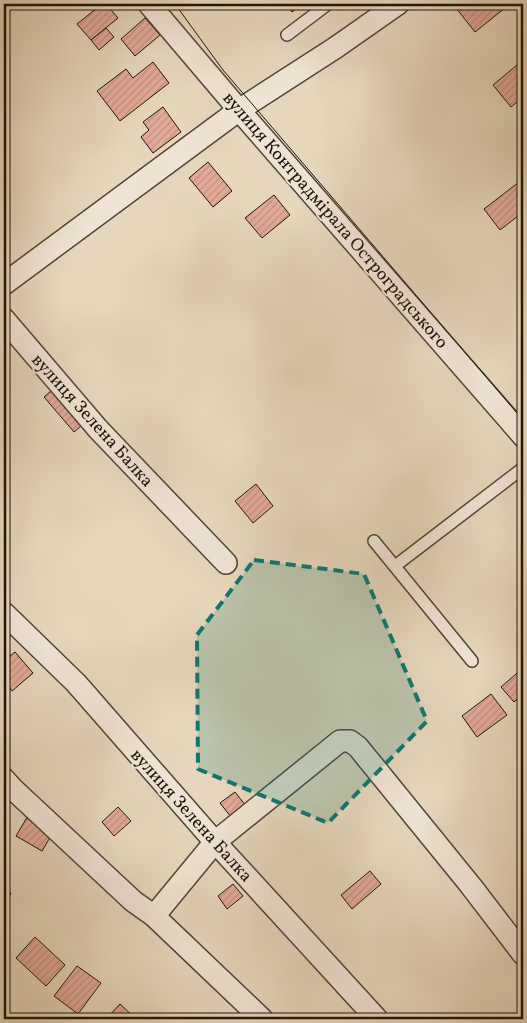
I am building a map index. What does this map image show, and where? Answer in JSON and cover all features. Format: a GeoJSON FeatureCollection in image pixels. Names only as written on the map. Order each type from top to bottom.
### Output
{"type":"FeatureCollection","features":[{"type":"Feature","properties":{"kind":"street","name":"вулиця Контрадмірала Остроградського"},"geometry":{"type":"LineString","coordinates":[[150,4],[239,110],[523,436]]}},
{"type":"Feature","properties":{"kind":"street"},"geometry":{"type":"LineString","coordinates":[[4,284],[239,110],[335,48],[398,4]]}},
{"type":"Feature","properties":{"kind":"street","name":"вулиця Зелена Балка"},"geometry":{"type":"LineString","coordinates":[[4,319],[98,428],[226,562]]}},
{"type":"Feature","properties":{"kind":"street","name":"вулиця Зелена Балка"},"geometry":{"type":"LineString","coordinates":[[4,612],[76,683],[215,842],[377,1019]]}},
{"type":"Feature","properties":{"kind":"street"},"geometry":{"type":"LineString","coordinates":[[154,916],[215,842],[340,741],[350,741],[358,747],[471,886],[523,954]]}},
{"type":"Feature","properties":{"kind":"street"},"geometry":{"type":"LineString","coordinates":[[4,779],[133,901],[154,916],[262,1019]]}},
{"type":"Feature","properties":{"kind":"lane"},"geometry":{"type":"LineString","coordinates":[[287,35],[328,4]]}},
{"type":"Feature","properties":{"kind":"lane"},"geometry":{"type":"LineString","coordinates":[[395,566],[523,468]]}},
{"type":"Feature","properties":{"kind":"lane"},"geometry":{"type":"LineString","coordinates":[[374,540],[472,661]]}},
{"type":"Feature","properties":{"kind":"highlighted area"},"geometry":{"type":"Polygon","coordinates":[[[254,560],[364,574],[427,721],[328,823],[198,769],[197,635],[254,560]]]}},
{"type":"Feature","properties":{"kind":"building"},"geometry":{"type":"Polygon","coordinates":[[[102,4],[106,4],[118,18],[91,40],[77,24],[102,4]]]}},
{"type":"Feature","properties":{"kind":"building"},"geometry":{"type":"Polygon","coordinates":[[[286,4],[303,4],[292,12],[286,4]]]}},
{"type":"Feature","properties":{"kind":"building"},"geometry":{"type":"Polygon","coordinates":[[[461,4],[510,4],[475,32],[456,8],[461,4]]]}},
{"type":"Feature","properties":{"kind":"building"},"geometry":{"type":"Polygon","coordinates":[[[145,18],[160,35],[135,56],[121,39],[145,18]]]}},
{"type":"Feature","properties":{"kind":"building"},"geometry":{"type":"Polygon","coordinates":[[[106,28],[114,37],[99,50],[91,40],[106,28]]]}},
{"type":"Feature","properties":{"kind":"building"},"geometry":{"type":"Polygon","coordinates":[[[523,60],[523,97],[511,107],[493,85],[523,60]]]}},
{"type":"Feature","properties":{"kind":"building"},"geometry":{"type":"Polygon","coordinates":[[[153,62],[169,83],[120,121],[97,91],[126,69],[133,78],[153,62]]]}},
{"type":"Feature","properties":{"kind":"building"},"geometry":{"type":"Polygon","coordinates":[[[163,107],[181,132],[153,153],[141,137],[149,130],[143,122],[163,107]]]}},
{"type":"Feature","properties":{"kind":"building"},"geometry":{"type":"Polygon","coordinates":[[[208,162],[232,191],[213,207],[189,178],[208,162]]]}},
{"type":"Feature","properties":{"kind":"building"},"geometry":{"type":"Polygon","coordinates":[[[523,179],[523,212],[500,230],[484,209],[523,179]]]}},
{"type":"Feature","properties":{"kind":"building"},"geometry":{"type":"Polygon","coordinates":[[[274,195],[290,215],[262,238],[245,218],[274,195]]]}},
{"type":"Feature","properties":{"kind":"building"},"geometry":{"type":"Polygon","coordinates":[[[57,386],[87,421],[74,432],[44,397],[57,386]]]}},
{"type":"Feature","properties":{"kind":"building"},"geometry":{"type":"Polygon","coordinates":[[[256,484],[273,506],[253,523],[235,501],[256,484]]]}},
{"type":"Feature","properties":{"kind":"building"},"geometry":{"type":"Polygon","coordinates":[[[15,652],[33,673],[12,691],[4,680],[4,661],[15,652]]]}},
{"type":"Feature","properties":{"kind":"building"},"geometry":{"type":"Polygon","coordinates":[[[523,668],[523,694],[514,702],[501,687],[523,668]]]}},
{"type":"Feature","properties":{"kind":"building"},"geometry":{"type":"Polygon","coordinates":[[[491,694],[507,715],[477,737],[462,716],[491,694]]]}},
{"type":"Feature","properties":{"kind":"building"},"geometry":{"type":"Polygon","coordinates":[[[235,792],[246,806],[231,817],[220,803],[235,792]]]}},
{"type":"Feature","properties":{"kind":"building"},"geometry":{"type":"Polygon","coordinates":[[[118,807],[131,821],[114,836],[102,822],[118,807]]]}},
{"type":"Feature","properties":{"kind":"building"},"geometry":{"type":"Polygon","coordinates":[[[29,814],[55,829],[42,851],[16,836],[29,814]]]}},
{"type":"Feature","properties":{"kind":"building"},"geometry":{"type":"Polygon","coordinates":[[[370,871],[381,884],[352,909],[341,895],[370,871]]]}},
{"type":"Feature","properties":{"kind":"building"},"geometry":{"type":"Polygon","coordinates":[[[233,884],[243,896],[227,909],[218,896],[233,884]]]}},
{"type":"Feature","properties":{"kind":"building"},"geometry":{"type":"Polygon","coordinates":[[[4,890],[11,893],[4,908],[4,890]]]}},
{"type":"Feature","properties":{"kind":"building"},"geometry":{"type":"Polygon","coordinates":[[[35,937],[65,965],[46,986],[16,958],[35,937]]]}},
{"type":"Feature","properties":{"kind":"building"},"geometry":{"type":"Polygon","coordinates":[[[77,966],[101,983],[78,1014],[54,996],[77,966]]]}},
{"type":"Feature","properties":{"kind":"building"},"geometry":{"type":"Polygon","coordinates":[[[120,1004],[136,1019],[106,1019],[120,1004]]]}},
{"type":"Feature","properties":{"kind":"tram line"},"geometry":{"type":"LineString","coordinates":[[175,4],[223,70],[523,420]]}}]}
